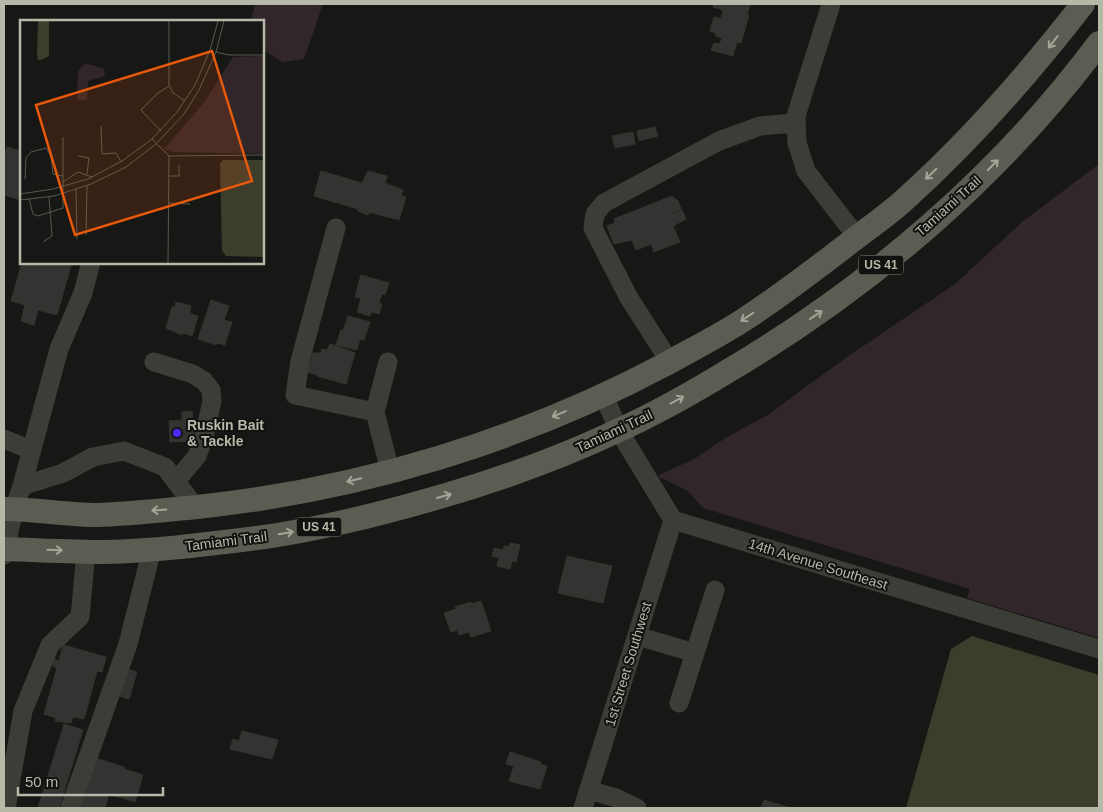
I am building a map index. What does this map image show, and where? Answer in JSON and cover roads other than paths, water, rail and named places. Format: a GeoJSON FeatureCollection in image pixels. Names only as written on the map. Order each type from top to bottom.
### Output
{"type":"FeatureCollection","features":[{"type":"Feature","properties":{"kind":"main road","name":"US 41"},"geometry":{"type":"LineString","coordinates":[[9,509],[96,515],[244,502],[318,489],[456,453],[526,428],[604,396],[670,362],[740,322],[796,284],[900,204],[1002,102],[1083,4]]}},
{"type":"Feature","properties":{"kind":"main road","name":"Tamiami Trail"},"geometry":{"type":"LineString","coordinates":[[4,551],[104,552],[152,549],[252,539],[328,526],[479,486],[550,460],[619,431],[697,390],[765,349],[830,306],[895,254],[961,197],[1020,138],[1076,74],[1099,43]]}},
{"type":"Feature","properties":{"kind":"street"},"geometry":{"type":"LineString","coordinates":[[831,4],[796,116],[797,143],[806,171],[857,237]]}},
{"type":"Feature","properties":{"kind":"street"},"geometry":{"type":"LineString","coordinates":[[670,362],[629,298],[602,246],[593,228],[595,214],[604,203],[719,140],[760,126],[796,123]]}},
{"type":"Feature","properties":{"kind":"street"},"geometry":{"type":"LineString","coordinates":[[336,228],[300,361],[295,395],[374,412]]}},
{"type":"Feature","properties":{"kind":"street"},"geometry":{"type":"LineString","coordinates":[[4,551],[9,509],[22,486],[59,348],[83,293],[90,264]]}},
{"type":"Feature","properties":{"kind":"street"},"geometry":{"type":"LineString","coordinates":[[154,362],[193,374],[204,381],[211,390],[212,401],[204,437],[197,456],[176,481]]}},
{"type":"Feature","properties":{"kind":"street"},"geometry":{"type":"LineString","coordinates":[[388,362],[374,412],[390,471]]}},
{"type":"Feature","properties":{"kind":"street"},"geometry":{"type":"LineString","coordinates":[[604,396],[619,431],[673,520]]}},
{"type":"Feature","properties":{"kind":"street"},"geometry":{"type":"LineString","coordinates":[[4,439],[31,450]]}},
{"type":"Feature","properties":{"kind":"street"},"geometry":{"type":"LineString","coordinates":[[22,486],[63,472],[93,457],[124,450],[165,467],[196,507]]}},
{"type":"Feature","properties":{"kind":"street","name":"1st Street Southwest"},"geometry":{"type":"LineString","coordinates":[[583,808],[673,520]]}},
{"type":"Feature","properties":{"kind":"street","name":"14th Avenue Southeast"},"geometry":{"type":"LineString","coordinates":[[673,520],[1099,649]]}},
{"type":"Feature","properties":{"kind":"street"},"geometry":{"type":"LineString","coordinates":[[70,808],[128,644],[152,549]]}},
{"type":"Feature","properties":{"kind":"street"},"geometry":{"type":"LineString","coordinates":[[6,808],[23,711],[50,645],[80,617],[86,551]]}},
{"type":"Feature","properties":{"kind":"street"},"geometry":{"type":"LineString","coordinates":[[679,703],[715,590]]}},
{"type":"Feature","properties":{"kind":"street"},"geometry":{"type":"LineString","coordinates":[[637,636],[695,653]]}},
{"type":"Feature","properties":{"kind":"street"},"geometry":{"type":"LineString","coordinates":[[589,790],[616,798],[637,808]]}},
{"type":"Feature","properties":{"kind":"place","name":"Ruskin Bait & Tackle"},"geometry":{"type":"Point","coordinates":[177,433]}}]}
